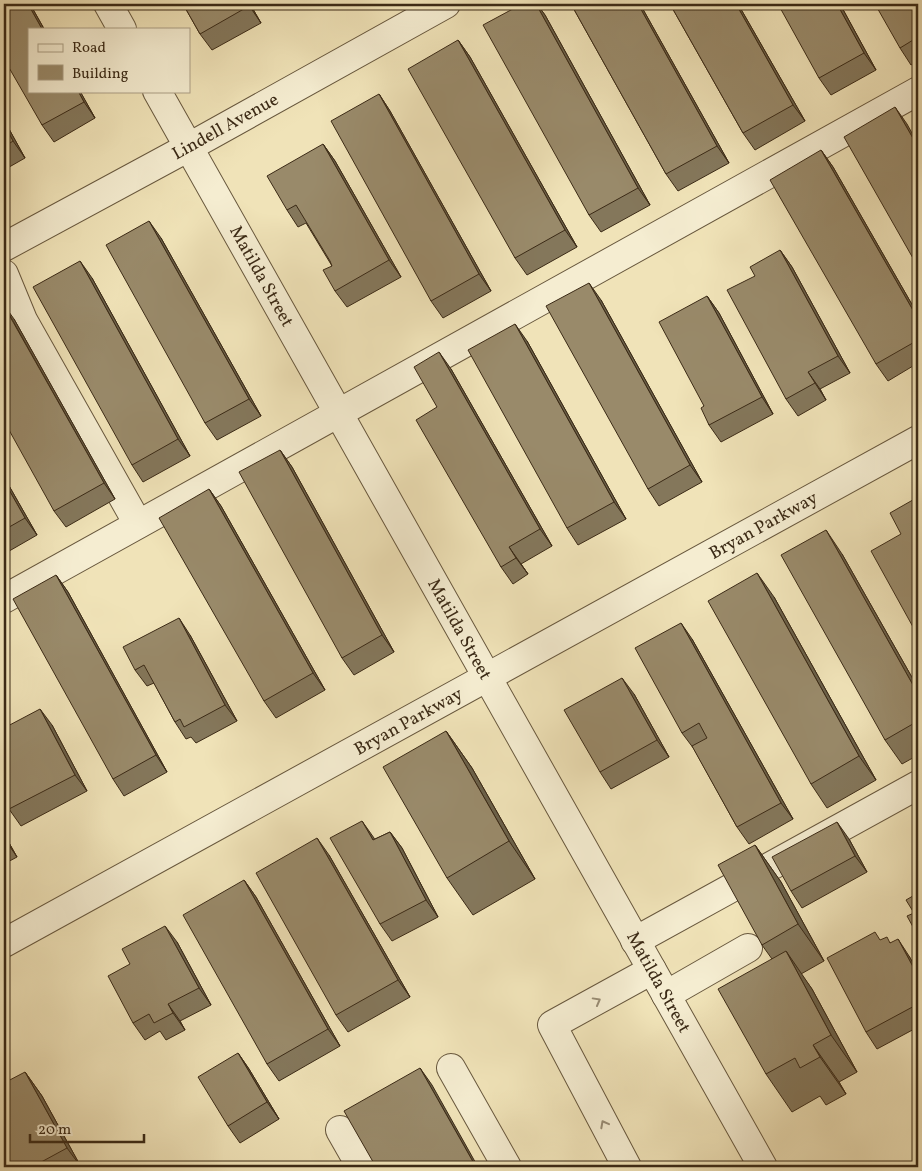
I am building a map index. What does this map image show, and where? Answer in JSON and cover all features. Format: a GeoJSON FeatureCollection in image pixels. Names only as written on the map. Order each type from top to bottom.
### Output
{"type":"FeatureCollection","features":[{"type":"Feature","properties":{"kind":"street"},"geometry":{"type":"LineString","coordinates":[[108,4],[121,28]]}},
{"type":"Feature","properties":{"kind":"street","name":"Lindell Avenue"},"geometry":{"type":"LineString","coordinates":[[4,247],[446,4]]}},
{"type":"Feature","properties":{"kind":"street"},"geometry":{"type":"LineString","coordinates":[[4,599],[918,91]]}},
{"type":"Feature","properties":{"kind":"street","name":"Matilda Street"},"geometry":{"type":"LineString","coordinates":[[158,92],[763,1167]]}},
{"type":"Feature","properties":{"kind":"street"},"geometry":{"type":"LineString","coordinates":[[4,274],[23,320],[138,524]]}},
{"type":"Feature","properties":{"kind":"street","name":"Bryan Parkway"},"geometry":{"type":"LineString","coordinates":[[4,943],[918,440]]}},
{"type":"Feature","properties":{"kind":"street"},"geometry":{"type":"LineString","coordinates":[[635,941],[918,785]]}},
{"type":"Feature","properties":{"kind":"street"},"geometry":{"type":"LineString","coordinates":[[666,995],[748,948]]}},
{"type":"Feature","properties":{"kind":"street"},"geometry":{"type":"LineString","coordinates":[[627,1167],[552,1025],[652,970]]}},
{"type":"Feature","properties":{"kind":"street"},"geometry":{"type":"LineString","coordinates":[[451,1068],[507,1167]]}},
{"type":"Feature","properties":{"kind":"street"},"geometry":{"type":"LineString","coordinates":[[340,1130],[361,1167]]}},
{"type":"Feature","properties":{"kind":"building"},"geometry":{"type":"Polygon","coordinates":[[[4,4],[28,4],[41,28],[28,28],[28,92],[79,92],[84,102],[42,125],[4,59],[4,4]]]}},
{"type":"Feature","properties":{"kind":"building"},"geometry":{"type":"Polygon","coordinates":[[[183,4],[248,4],[249,6],[200,34],[183,4]]]}},
{"type":"Feature","properties":{"kind":"building"},"geometry":{"type":"Polygon","coordinates":[[[522,4],[536,4],[638,188],[589,215],[483,25],[522,4]]]}},
{"type":"Feature","properties":{"kind":"building"},"geometry":{"type":"Polygon","coordinates":[[[571,4],[638,4],[717,146],[666,174],[571,4]]]}},
{"type":"Feature","properties":{"kind":"building"},"geometry":{"type":"Polygon","coordinates":[[[670,4],[736,4],[793,105],[743,133],[670,4]]]}},
{"type":"Feature","properties":{"kind":"building"},"geometry":{"type":"Polygon","coordinates":[[[778,4],[837,4],[864,53],[819,78],[778,4]]]}},
{"type":"Feature","properties":{"kind":"building"},"geometry":{"type":"Polygon","coordinates":[[[875,4],[918,4],[918,37],[900,48],[875,4]]]}},
{"type":"Feature","properties":{"kind":"building"},"geometry":{"type":"Polygon","coordinates":[[[458,40],[565,230],[515,258],[408,69],[458,40]]]}},
{"type":"Feature","properties":{"kind":"building"},"geometry":{"type":"Polygon","coordinates":[[[379,94],[479,274],[431,301],[331,121],[379,94]]]}},
{"type":"Feature","properties":{"kind":"building"},"geometry":{"type":"Polygon","coordinates":[[[895,107],[918,147],[918,267],[844,137],[895,107]]]}},
{"type":"Feature","properties":{"kind":"building"},"geometry":{"type":"Polygon","coordinates":[[[4,124],[13,141],[4,147],[4,124]]]}},
{"type":"Feature","properties":{"kind":"building"},"geometry":{"type":"Polygon","coordinates":[[[323,144],[389,260],[335,291],[323,270],[332,266],[330,261],[296,205],[287,210],[267,176],[323,144]]]}},
{"type":"Feature","properties":{"kind":"building"},"geometry":{"type":"Polygon","coordinates":[[[821,150],[918,319],[918,340],[876,364],[770,180],[821,150]]]}},
{"type":"Feature","properties":{"kind":"building"},"geometry":{"type":"Polygon","coordinates":[[[149,221],[249,399],[205,423],[106,245],[149,221]]]}},
{"type":"Feature","properties":{"kind":"building"},"geometry":{"type":"Polygon","coordinates":[[[780,250],[838,356],[808,372],[815,383],[786,399],[727,290],[755,276],[750,267],[780,250]]]}},
{"type":"Feature","properties":{"kind":"building"},"geometry":{"type":"Polygon","coordinates":[[[80,261],[178,439],[132,465],[33,287],[80,261]]]}},
{"type":"Feature","properties":{"kind":"building"},"geometry":{"type":"Polygon","coordinates":[[[589,283],[690,465],[648,489],[546,306],[589,283]]]}},
{"type":"Feature","properties":{"kind":"building"},"geometry":{"type":"Polygon","coordinates":[[[707,296],[762,397],[709,425],[701,408],[704,406],[659,322],[707,296]]]}},
{"type":"Feature","properties":{"kind":"building"},"geometry":{"type":"Polygon","coordinates":[[[4,306],[104,483],[54,511],[4,421],[4,306]]]}},
{"type":"Feature","properties":{"kind":"building"},"geometry":{"type":"Polygon","coordinates":[[[515,324],[614,502],[567,528],[468,350],[515,324]]]}},
{"type":"Feature","properties":{"kind":"building"},"geometry":{"type":"Polygon","coordinates":[[[439,352],[540,529],[509,547],[516,558],[501,567],[416,420],[437,407],[414,367],[439,352]]]}},
{"type":"Feature","properties":{"kind":"building"},"geometry":{"type":"Polygon","coordinates":[[[280,450],[382,635],[342,658],[239,472],[280,450]]]}},
{"type":"Feature","properties":{"kind":"building"},"geometry":{"type":"Polygon","coordinates":[[[4,481],[25,518],[4,530],[4,481]]]}},
{"type":"Feature","properties":{"kind":"building"},"geometry":{"type":"Polygon","coordinates":[[[209,489],[313,673],[264,701],[159,518],[209,489]]]}},
{"type":"Feature","properties":{"kind":"building"},"geometry":{"type":"Polygon","coordinates":[[[918,497],[918,636],[871,551],[901,534],[890,513],[918,497]]]}},
{"type":"Feature","properties":{"kind":"building"},"geometry":{"type":"Polygon","coordinates":[[[826,530],[918,694],[918,721],[885,740],[781,555],[826,530]]]}},
{"type":"Feature","properties":{"kind":"building"},"geometry":{"type":"Polygon","coordinates":[[[757,573],[859,756],[811,784],[708,601],[757,573]]]}},
{"type":"Feature","properties":{"kind":"building"},"geometry":{"type":"Polygon","coordinates":[[[56,575],[156,755],[113,779],[13,599],[56,575]]]}},
{"type":"Feature","properties":{"kind":"building"},"geometry":{"type":"Polygon","coordinates":[[[179,618],[225,705],[184,727],[180,719],[175,722],[144,665],[135,670],[123,647],[179,618]]]}},
{"type":"Feature","properties":{"kind":"building"},"geometry":{"type":"Polygon","coordinates":[[[681,623],[781,803],[737,827],[692,746],[707,738],[699,723],[682,733],[635,648],[681,623]]]}},
{"type":"Feature","properties":{"kind":"building"},"geometry":{"type":"Polygon","coordinates":[[[622,678],[657,740],[600,772],[564,710],[622,678]]]}},
{"type":"Feature","properties":{"kind":"building"},"geometry":{"type":"Polygon","coordinates":[[[40,709],[75,775],[9,809],[4,798],[4,728],[40,709]]]}},
{"type":"Feature","properties":{"kind":"building"},"geometry":{"type":"Polygon","coordinates":[[[446,731],[509,841],[447,878],[383,767],[446,731]]]}},
{"type":"Feature","properties":{"kind":"building"},"geometry":{"type":"Polygon","coordinates":[[[362,821],[373,840],[390,832],[426,900],[380,924],[330,838],[362,821]]]}},
{"type":"Feature","properties":{"kind":"building"},"geometry":{"type":"Polygon","coordinates":[[[837,822],[855,856],[791,891],[772,857],[837,822]]]}},
{"type":"Feature","properties":{"kind":"building"},"geometry":{"type":"Polygon","coordinates":[[[317,838],[398,980],[336,1015],[256,873],[317,838]]]}},
{"type":"Feature","properties":{"kind":"building"},"geometry":{"type":"Polygon","coordinates":[[[755,845],[798,924],[762,945],[718,865],[755,845]]]}},
{"type":"Feature","properties":{"kind":"building"},"geometry":{"type":"Polygon","coordinates":[[[244,880],[328,1029],[267,1064],[183,915],[244,880]]]}},
{"type":"Feature","properties":{"kind":"building"},"geometry":{"type":"Polygon","coordinates":[[[918,893],[918,936],[907,916],[914,913],[906,900],[918,893]]]}},
{"type":"Feature","properties":{"kind":"building"},"geometry":{"type":"Polygon","coordinates":[[[165,926],[199,988],[168,1004],[173,1013],[154,1023],[149,1014],[133,1023],[108,976],[130,964],[122,949],[165,926]]]}},
{"type":"Feature","properties":{"kind":"building"},"geometry":{"type":"Polygon","coordinates":[[[875,932],[880,940],[887,937],[890,943],[898,939],[918,976],[918,1004],[866,1032],[827,958],[875,932]]]}},
{"type":"Feature","properties":{"kind":"building"},"geometry":{"type":"Polygon","coordinates":[[[786,951],[831,1035],[813,1045],[820,1057],[800,1068],[795,1058],[766,1074],[718,989],[786,951]]]}},
{"type":"Feature","properties":{"kind":"building"},"geometry":{"type":"Polygon","coordinates":[[[238,1053],[267,1102],[228,1126],[198,1077],[238,1053]]]}},
{"type":"Feature","properties":{"kind":"building"},"geometry":{"type":"Polygon","coordinates":[[[420,1068],[476,1167],[376,1167],[344,1111],[420,1068]]]}},
{"type":"Feature","properties":{"kind":"building"},"geometry":{"type":"Polygon","coordinates":[[[25,1072],[67,1148],[32,1167],[4,1167],[4,1083],[25,1072]]]}}]}
